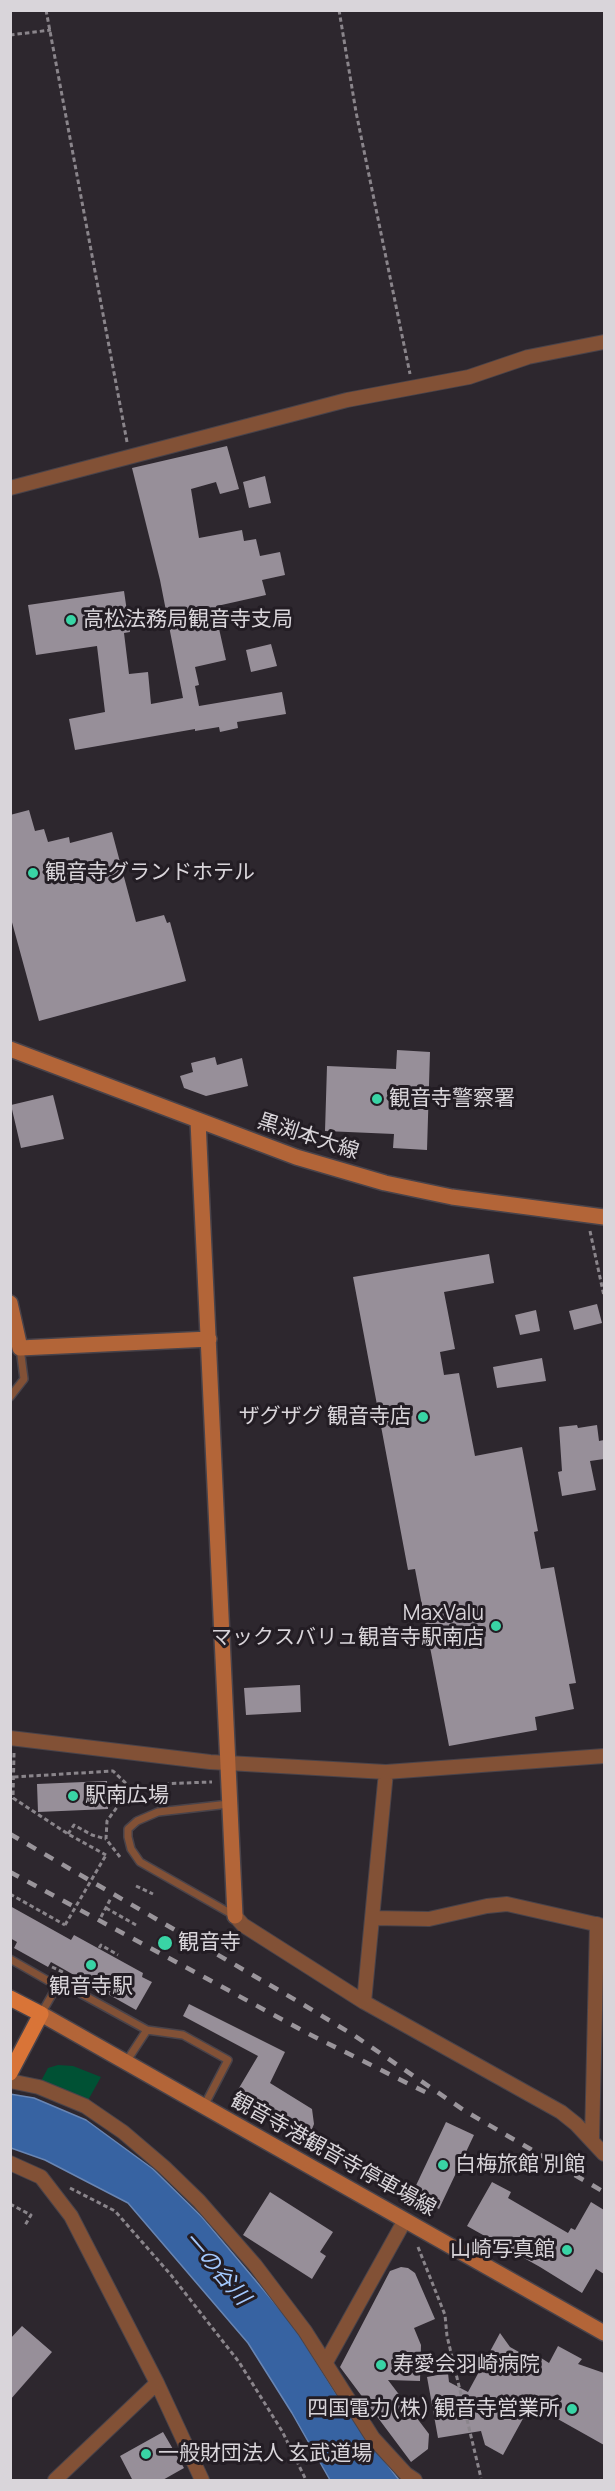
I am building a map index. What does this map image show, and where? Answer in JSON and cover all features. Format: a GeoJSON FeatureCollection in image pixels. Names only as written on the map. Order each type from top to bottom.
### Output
{"type":"FeatureCollection","features":[{"type":"Feature","properties":{"kind":"main road","name":"黒渕本大線"},"geometry":{"type":"LineString","coordinates":[[10,1049],[296,1157],[384,1183],[452,1197],[604,1217]]}},
{"type":"Feature","properties":{"kind":"main road"},"geometry":{"type":"LineString","coordinates":[[198,1121],[235,1916]]}},
{"type":"Feature","properties":{"kind":"main road"},"geometry":{"type":"LineString","coordinates":[[10,1303],[20,1348],[209,1339]]}},
{"type":"Feature","properties":{"kind":"main road"},"geometry":{"type":"LineString","coordinates":[[10,1998],[41,2014],[10,2073]]}},
{"type":"Feature","properties":{"kind":"main road","name":"観音寺港観音寺停車場線"},"geometry":{"type":"LineString","coordinates":[[41,2014],[604,2333]]}},
{"type":"Feature","properties":{"kind":"street"},"geometry":{"type":"LineString","coordinates":[[10,488],[347,400],[469,377],[528,357],[604,342]]}},
{"type":"Feature","properties":{"kind":"street"},"geometry":{"type":"LineString","coordinates":[[12,1738],[228,1763],[386,1772],[604,1756]]}},
{"type":"Feature","properties":{"kind":"street"},"geometry":{"type":"LineString","coordinates":[[364,2002],[386,1772]]}},
{"type":"Feature","properties":{"kind":"street"},"geometry":{"type":"LineString","coordinates":[[373,1918],[429,1919],[487,1906],[507,1904],[601,1925],[592,2140]]}},
{"type":"Feature","properties":{"kind":"street"},"geometry":{"type":"LineString","coordinates":[[235,1916],[243,1925],[364,2002],[561,2112],[576,2124],[604,2154]]}},
{"type":"Feature","properties":{"kind":"street"},"geometry":{"type":"LineString","coordinates":[[10,2081],[39,2087],[85,2106],[123,2132],[199,2201],[255,2265],[326,2362],[352,2409],[373,2438],[415,2481]]}},
{"type":"Feature","properties":{"kind":"street"},"geometry":{"type":"LineString","coordinates":[[10,2163],[41,2176],[71,2216],[157,2383],[202,2481]]}},
{"type":"Feature","properties":{"kind":"street"},"geometry":{"type":"LineString","coordinates":[[326,2362],[405,2220]]}},
{"type":"Feature","properties":{"kind":"street"},"geometry":{"type":"LineString","coordinates":[[55,2481],[157,2383]]}},
{"type":"Feature","properties":{"kind":"lane"},"geometry":{"type":"LineString","coordinates":[[10,1397],[24,1379],[20,1348]]}},
{"type":"Feature","properties":{"kind":"lane"},"geometry":{"type":"LineString","coordinates":[[230,1804],[158,1812],[137,1821],[128,1829],[128,1837],[131,1849],[140,1862],[235,1916]]}},
{"type":"Feature","properties":{"kind":"lane"},"geometry":{"type":"LineString","coordinates":[[10,1959],[59,1987],[68,1986],[147,2030],[183,2035],[228,2060],[204,2106]]}},
{"type":"Feature","properties":{"kind":"lane"},"geometry":{"type":"LineString","coordinates":[[41,2014],[59,1987]]}},
{"type":"Feature","properties":{"kind":"lane"},"geometry":{"type":"LineString","coordinates":[[126,2062],[147,2030]]}},
{"type":"Feature","properties":{"kind":"path"},"geometry":{"type":"LineString","coordinates":[[46,10],[130,457]]}},
{"type":"Feature","properties":{"kind":"path"},"geometry":{"type":"LineString","coordinates":[[339,10],[356,112],[413,387]]}},
{"type":"Feature","properties":{"kind":"path"},"geometry":{"type":"LineString","coordinates":[[10,35],[51,30]]}},
{"type":"Feature","properties":{"kind":"path"},"geometry":{"type":"LineString","coordinates":[[589,1227],[604,1296]]}},
{"type":"Feature","properties":{"kind":"path"},"geometry":{"type":"LineString","coordinates":[[11,1894],[65,1925],[106,1855],[68,1834],[13,1798],[12,1738]]}},
{"type":"Feature","properties":{"kind":"path"},"geometry":{"type":"LineString","coordinates":[[14,1777],[113,1771],[135,1792]]}},
{"type":"Feature","properties":{"kind":"path"},"geometry":{"type":"LineString","coordinates":[[106,1839],[107,1821],[120,1803],[135,1792],[155,1784],[212,1782]]}},
{"type":"Feature","properties":{"kind":"path"},"geometry":{"type":"LineString","coordinates":[[68,1834],[74,1825],[92,1835],[106,1839],[120,1857]]}},
{"type":"Feature","properties":{"kind":"path"},"geometry":{"type":"LineString","coordinates":[[136,1886],[153,1894]]}},
{"type":"Feature","properties":{"kind":"path"},"geometry":{"type":"LineString","coordinates":[[101,1917],[111,1898]]}},
{"type":"Feature","properties":{"kind":"path"},"geometry":{"type":"LineString","coordinates":[[106,1908],[136,1925]]}},
{"type":"Feature","properties":{"kind":"path"},"geometry":{"type":"LineString","coordinates":[[99,1948],[101,1945],[118,1955]]}},
{"type":"Feature","properties":{"kind":"path"},"geometry":{"type":"LineString","coordinates":[[41,2176],[61,2183],[115,2211],[171,2275],[239,2362],[282,2431],[306,2481]]}},
{"type":"Feature","properties":{"kind":"path"},"geometry":{"type":"LineString","coordinates":[[10,2204],[31,2215],[24,2227]]}},
{"type":"Feature","properties":{"kind":"path"},"geometry":{"type":"LineString","coordinates":[[418,2247],[445,2315],[447,2336],[481,2478]]}},
{"type":"Feature","properties":{"kind":"green space"},"geometry":{"type":"Polygon","coordinates":[[[58,2065],[73,2066],[101,2077],[87,2102],[41,2081],[48,2068],[58,2065]]]}},
{"type":"Feature","properties":{"kind":"water","name":"一の谷川"},"geometry":{"type":"Polygon","coordinates":[[[10,2094],[34,2098],[86,2120],[153,2169],[202,2217],[294,2326],[347,2411],[399,2480],[330,2480],[292,2413],[248,2343],[128,2203],[45,2160],[11,2148],[10,2094]]]}},
{"type":"Feature","properties":{"kind":"building"},"geometry":{"type":"Polygon","coordinates":[[[227,446],[239,489],[220,494],[216,482],[191,489],[199,538],[242,530],[244,541],[256,539],[260,556],[280,552],[285,575],[262,580],[266,595],[217,606],[221,623],[218,624],[226,660],[195,667],[199,685],[195,686],[199,706],[282,692],[286,714],[237,722],[238,728],[220,732],[219,727],[195,731],[195,729],[75,750],[69,719],[105,712],[97,646],[36,655],[28,605],[124,591],[130,632],[124,633],[129,674],[148,672],[151,704],[183,698],[160,580],[132,468],[227,446]]]}},
{"type":"Feature","properties":{"kind":"building"},"geometry":{"type":"Polygon","coordinates":[[[265,476],[271,503],[249,508],[243,482],[265,476]]]}},
{"type":"Feature","properties":{"kind":"building"},"geometry":{"type":"Polygon","coordinates":[[[271,644],[277,666],[251,672],[246,650],[271,644]]]}},
{"type":"Feature","properties":{"kind":"building"},"geometry":{"type":"Polygon","coordinates":[[[29,810],[35,831],[44,829],[48,842],[69,837],[70,843],[112,832],[136,922],[164,915],[167,923],[170,922],[186,981],[39,1021],[10,915],[10,815],[29,810]]]}},
{"type":"Feature","properties":{"kind":"building","name":"観音寺警察署"},"geometry":{"type":"Polygon","coordinates":[[[397,1050],[430,1052],[427,1150],[393,1148],[394,1134],[325,1131],[327,1066],[396,1069],[397,1050]]]}},
{"type":"Feature","properties":{"kind":"building"},"geometry":{"type":"Polygon","coordinates":[[[215,1057],[217,1065],[242,1058],[248,1086],[206,1096],[184,1088],[180,1076],[193,1072],[191,1063],[215,1057]]]}},
{"type":"Feature","properties":{"kind":"building"},"geometry":{"type":"Polygon","coordinates":[[[53,1095],[64,1139],[21,1148],[11,1105],[53,1095]]]}},
{"type":"Feature","properties":{"kind":"building"},"geometry":{"type":"Polygon","coordinates":[[[489,1254],[494,1283],[444,1292],[455,1349],[440,1352],[444,1375],[459,1373],[475,1456],[522,1447],[538,1531],[534,1532],[541,1569],[554,1567],[576,1683],[569,1684],[574,1709],[535,1717],[537,1730],[449,1746],[415,1569],[408,1570],[353,1277],[489,1254]]]}},
{"type":"Feature","properties":{"kind":"building"},"geometry":{"type":"Polygon","coordinates":[[[597,1304],[602,1323],[574,1330],[569,1311],[597,1304]]]}},
{"type":"Feature","properties":{"kind":"building"},"geometry":{"type":"Polygon","coordinates":[[[536,1310],[540,1331],[520,1335],[515,1315],[536,1310]]]}},
{"type":"Feature","properties":{"kind":"building"},"geometry":{"type":"Polygon","coordinates":[[[542,1358],[546,1381],[497,1388],[493,1367],[542,1358]]]}},
{"type":"Feature","properties":{"kind":"building"},"geometry":{"type":"Polygon","coordinates":[[[577,1425],[578,1428],[597,1425],[599,1441],[604,1440],[604,1459],[590,1461],[596,1490],[562,1496],[558,1472],[562,1471],[559,1427],[577,1425]]]}},
{"type":"Feature","properties":{"kind":"building"},"geometry":{"type":"Polygon","coordinates":[[[300,1685],[301,1712],[246,1715],[244,1688],[300,1685]]]}},
{"type":"Feature","properties":{"kind":"building","name":"駅南広場"},"geometry":{"type":"Polygon","coordinates":[[[107,1781],[108,1809],[38,1812],[37,1784],[107,1781]]]}},
{"type":"Feature","properties":{"kind":"building","name":"観音寺駅"},"geometry":{"type":"Polygon","coordinates":[[[10,1906],[71,1940],[74,1935],[143,1973],[142,1977],[152,1982],[136,2010],[51,1962],[48,1967],[14,1948],[17,1942],[10,1938],[10,1906]]]}},
{"type":"Feature","properties":{"kind":"building"},"geometry":{"type":"Polygon","coordinates":[[[189,2004],[285,2052],[270,2083],[312,2109],[314,2124],[310,2134],[236,2093],[258,2056],[183,2016],[189,2004]]]}},
{"type":"Feature","properties":{"kind":"building","name":"白梅旅館 別館"},"geometry":{"type":"Polygon","coordinates":[[[446,2122],[474,2135],[439,2209],[411,2196],[446,2122]]]}},
{"type":"Feature","properties":{"kind":"building"},"geometry":{"type":"Polygon","coordinates":[[[492,2182],[511,2192],[508,2198],[568,2233],[571,2228],[575,2230],[591,2202],[604,2210],[604,2274],[596,2269],[582,2293],[467,2226],[492,2182]]]}},
{"type":"Feature","properties":{"kind":"building"},"geometry":{"type":"Polygon","coordinates":[[[270,2192],[333,2232],[320,2252],[326,2256],[312,2279],[243,2235],[270,2192]]]}},
{"type":"Feature","properties":{"kind":"building","name":"寿愛会羽崎病院"},"geometry":{"type":"Polygon","coordinates":[[[401,2267],[408,2268],[415,2273],[435,2319],[414,2328],[421,2345],[420,2381],[388,2380],[429,2434],[428,2449],[411,2462],[340,2367],[390,2271],[401,2267]]]}},
{"type":"Feature","properties":{"kind":"building"},"geometry":{"type":"Polygon","coordinates":[[[22,2326],[52,2352],[10,2400],[10,2339],[22,2326]]]}},
{"type":"Feature","properties":{"kind":"building"},"geometry":{"type":"Polygon","coordinates":[[[500,2333],[510,2347],[535,2361],[538,2356],[549,2363],[558,2346],[582,2359],[578,2364],[604,2373],[604,2445],[531,2404],[503,2455],[485,2445],[481,2431],[438,2438],[427,2377],[448,2373],[449,2382],[468,2392],[500,2333]]]}},
{"type":"Feature","properties":{"kind":"building","name":"一般財団法人 玄武道場"},"geometry":{"type":"Polygon","coordinates":[[[163,2432],[184,2468],[161,2481],[133,2481],[120,2456],[163,2432]]]}},
{"type":"Feature","properties":{"kind":"railway"},"geometry":{"type":"LineString","coordinates":[[10,1834],[299,2002],[355,2036],[465,2111],[604,2192]]}},
{"type":"Feature","properties":{"kind":"railway"},"geometry":{"type":"LineString","coordinates":[[10,1872],[309,2034],[433,2096]]}},
{"type":"Feature","properties":{"kind":"place","name":"高松法務局観音寺支局"},"geometry":{"type":"Point","coordinates":[71,620]}},
{"type":"Feature","properties":{"kind":"place","name":"観音寺グランドホテル"},"geometry":{"type":"Point","coordinates":[33,873]}},
{"type":"Feature","properties":{"kind":"place","name":"観音寺警察署"},"geometry":{"type":"Point","coordinates":[377,1099]}},
{"type":"Feature","properties":{"kind":"place","name":"ザグザグ 観音寺店"},"geometry":{"type":"Point","coordinates":[423,1417]}},
{"type":"Feature","properties":{"kind":"place","name":"MaxValu マックスバリュ観音寺駅南店"},"geometry":{"type":"Point","coordinates":[496,1626]}},
{"type":"Feature","properties":{"kind":"place","name":"駅南広場"},"geometry":{"type":"Point","coordinates":[73,1796]}},
{"type":"Feature","properties":{"kind":"place","name":"観音寺"},"geometry":{"type":"Point","coordinates":[165,1943]}},
{"type":"Feature","properties":{"kind":"place","name":"観音寺駅"},"geometry":{"type":"Point","coordinates":[91,1965]}},
{"type":"Feature","properties":{"kind":"place","name":"白梅旅館 別館"},"geometry":{"type":"Point","coordinates":[443,2165]}},
{"type":"Feature","properties":{"kind":"place","name":"山崎写真館"},"geometry":{"type":"Point","coordinates":[567,2250]}},
{"type":"Feature","properties":{"kind":"place","name":"寿愛会羽崎病院"},"geometry":{"type":"Point","coordinates":[381,2365]}},
{"type":"Feature","properties":{"kind":"place","name":"四国電力(株) 観音寺営業所"},"geometry":{"type":"Point","coordinates":[572,2409]}},
{"type":"Feature","properties":{"kind":"place","name":"一般財団法人 玄武道場"},"geometry":{"type":"Point","coordinates":[146,2454]}}]}
